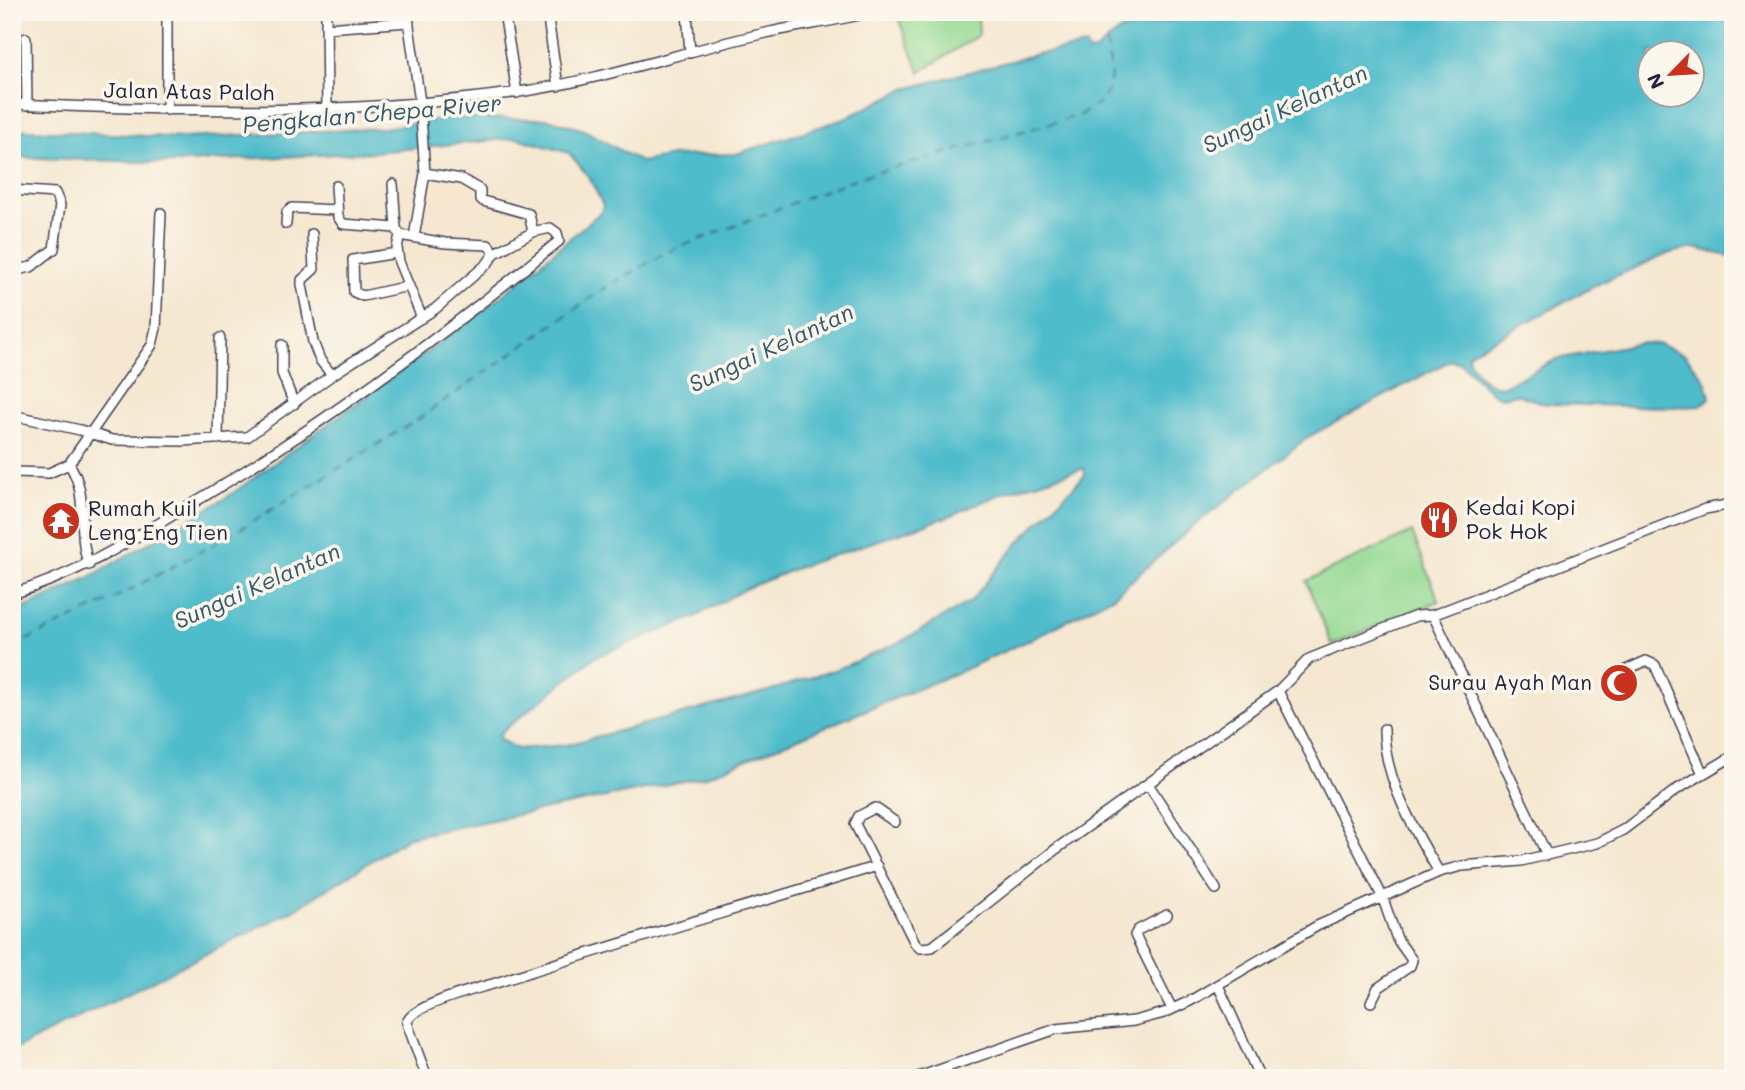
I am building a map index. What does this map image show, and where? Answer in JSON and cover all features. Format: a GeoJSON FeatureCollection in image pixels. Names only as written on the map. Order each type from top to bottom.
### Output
{"type":"FeatureCollection","features":[{"type":"Feature","properties":{"kind":"street"},"geometry":{"type":"LineString","coordinates":[[167,12],[167,110]]}},
{"type":"Feature","properties":{"kind":"street"},"geometry":{"type":"LineString","coordinates":[[326,12],[327,110]]}},
{"type":"Feature","properties":{"kind":"street"},"geometry":{"type":"LineString","coordinates":[[504,12],[517,93]]}},
{"type":"Feature","properties":{"kind":"street"},"geometry":{"type":"LineString","coordinates":[[547,12],[558,86]]}},
{"type":"Feature","properties":{"kind":"street"},"geometry":{"type":"LineString","coordinates":[[687,12],[691,53]]}},
{"type":"Feature","properties":{"kind":"street","name":"Jalan Atas Paloh"},"geometry":{"type":"LineString","coordinates":[[12,104],[167,110],[327,110],[517,93],[558,86],[766,33],[859,14]]}},
{"type":"Feature","properties":{"kind":"street"},"geometry":{"type":"LineString","coordinates":[[326,28],[408,17],[420,102],[425,169],[414,237]]}},
{"type":"Feature","properties":{"kind":"street"},"geometry":{"type":"LineString","coordinates":[[26,38],[27,105]]}},
{"type":"Feature","properties":{"kind":"street"},"geometry":{"type":"LineString","coordinates":[[425,169],[461,179],[480,190],[480,198],[483,201],[529,214],[533,232]]}},
{"type":"Feature","properties":{"kind":"street"},"geometry":{"type":"LineString","coordinates":[[393,184],[398,232],[397,253],[422,318]]}},
{"type":"Feature","properties":{"kind":"street"},"geometry":{"type":"LineString","coordinates":[[336,186],[338,210],[343,224],[398,232],[445,243],[488,246],[495,253]]}},
{"type":"Feature","properties":{"kind":"street"},"geometry":{"type":"LineString","coordinates":[[12,190],[55,193],[60,205],[54,249],[31,267],[12,271]]}},
{"type":"Feature","properties":{"kind":"street"},"geometry":{"type":"LineString","coordinates":[[286,224],[287,212],[292,208],[338,210]]}},
{"type":"Feature","properties":{"kind":"street"},"geometry":{"type":"LineString","coordinates":[[12,472],[50,473],[69,464],[152,345],[156,328],[161,213]]}},
{"type":"Feature","properties":{"kind":"street"},"geometry":{"type":"LineString","coordinates":[[12,415],[112,440],[249,436],[332,375],[422,318],[486,264],[495,253],[533,232],[550,228],[557,233],[559,241],[423,347],[281,448],[89,565],[12,594]]}},
{"type":"Feature","properties":{"kind":"street"},"geometry":{"type":"LineString","coordinates":[[312,234],[314,269],[302,279],[302,285],[313,342],[319,358],[332,375]]}},
{"type":"Feature","properties":{"kind":"street"},"geometry":{"type":"LineString","coordinates":[[397,253],[353,260],[354,292],[363,296],[409,286]]}},
{"type":"Feature","properties":{"kind":"street"},"geometry":{"type":"LineString","coordinates":[[218,439],[220,338]]}},
{"type":"Feature","properties":{"kind":"street"},"geometry":{"type":"LineString","coordinates":[[282,345],[282,373],[294,404]]}},
{"type":"Feature","properties":{"kind":"street"},"geometry":{"type":"LineString","coordinates":[[69,464],[81,484],[82,542],[89,565]]}},
{"type":"Feature","properties":{"kind":"street"},"geometry":{"type":"LineString","coordinates":[[895,822],[877,808],[856,821],[915,943],[920,948],[932,947],[1056,849],[1278,691],[1309,659],[1416,616],[1433,615],[1705,509],[1733,504]]}},
{"type":"Feature","properties":{"kind":"street"},"geometry":{"type":"LineString","coordinates":[[1433,615],[1547,855]]}},
{"type":"Feature","properties":{"kind":"street"},"geometry":{"type":"LineString","coordinates":[[1628,669],[1646,661],[1655,665],[1703,774]]}},
{"type":"Feature","properties":{"kind":"street"},"geometry":{"type":"LineString","coordinates":[[1278,691],[1382,896],[1397,939],[1412,962],[1378,988],[1371,1002]]}},
{"type":"Feature","properties":{"kind":"street"},"geometry":{"type":"LineString","coordinates":[[1384,729],[1385,754],[1414,829],[1439,872]]}},
{"type":"Feature","properties":{"kind":"street"},"geometry":{"type":"LineString","coordinates":[[916,1078],[1056,1029],[1134,1021],[1172,1009],[1317,926],[1439,872],[1462,866],[1521,861],[1598,843],[1623,830],[1733,756]]}},
{"type":"Feature","properties":{"kind":"street"},"geometry":{"type":"LineString","coordinates":[[1148,784],[1216,889]]}},
{"type":"Feature","properties":{"kind":"street"},"geometry":{"type":"LineString","coordinates":[[427,1078],[407,1023],[412,1013],[443,1000],[604,947],[877,866]]}},
{"type":"Feature","properties":{"kind":"street"},"geometry":{"type":"LineString","coordinates":[[1167,915],[1138,930],[1135,935],[1172,1009]]}},
{"type":"Feature","properties":{"kind":"street"},"geometry":{"type":"LineString","coordinates":[[1218,985],[1260,1078]]}},
{"type":"Feature","properties":{"kind":"green space"},"geometry":{"type":"Polygon","coordinates":[[[978,15],[979,35],[920,72],[898,18],[978,15]]]}},
{"type":"Feature","properties":{"kind":"green space"},"geometry":{"type":"Polygon","coordinates":[[[1412,532],[1439,601],[1332,645],[1306,581],[1412,532]]]}},
{"type":"Feature","properties":{"kind":"water","name":"Sungai Kelantan"},"geometry":{"type":"Polygon","coordinates":[[[1215,12],[1733,12],[1733,257],[1694,248],[1670,253],[1600,283],[1469,353],[1468,358],[1486,381],[1502,387],[1557,359],[1641,343],[1658,344],[1685,355],[1706,381],[1710,398],[1700,406],[1546,404],[1516,394],[1503,397],[1493,394],[1461,363],[1451,360],[1308,437],[1196,524],[1114,596],[1038,636],[961,671],[704,777],[409,837],[294,910],[12,1051],[12,614],[86,579],[226,498],[486,309],[601,212],[603,205],[589,177],[569,153],[517,138],[374,152],[169,163],[12,157],[12,129],[184,138],[384,128],[447,118],[548,119],[584,130],[641,162],[672,156],[736,154],[844,119],[905,89],[1037,54],[1086,46],[1088,52],[1095,51],[1121,30],[1215,12]],[[1084,468],[1003,493],[947,517],[802,566],[745,589],[695,617],[595,657],[499,734],[500,740],[517,749],[566,745],[772,690],[840,668],[900,642],[971,601],[1019,542],[1085,475],[1084,468]]]}},
{"type":"Feature","properties":{"kind":"ferry route"},"geometry":{"type":"LineString","coordinates":[[12,647],[115,598],[227,537],[417,420],[608,286],[667,252],[857,178],[1077,116],[1090,109],[1106,95],[1109,86],[1110,66],[1106,41]]}},
{"type":"Feature","properties":{"kind":"place","name":"Kedai Kopi Pok Hok"},"geometry":{"type":"Point","coordinates":[1439,520]}},
{"type":"Feature","properties":{"kind":"place","name":"Rumah Kuil Leng Eng Tien"},"geometry":{"type":"Point","coordinates":[61,521]}},
{"type":"Feature","properties":{"kind":"place","name":"Surau Ayah Man"},"geometry":{"type":"Point","coordinates":[1619,683]}},
{"type":"Feature","properties":{"kind":"water label","name":"Pengkalan Chepa River"},"geometry":{"type":"Point","coordinates":[372,114]}}]}
